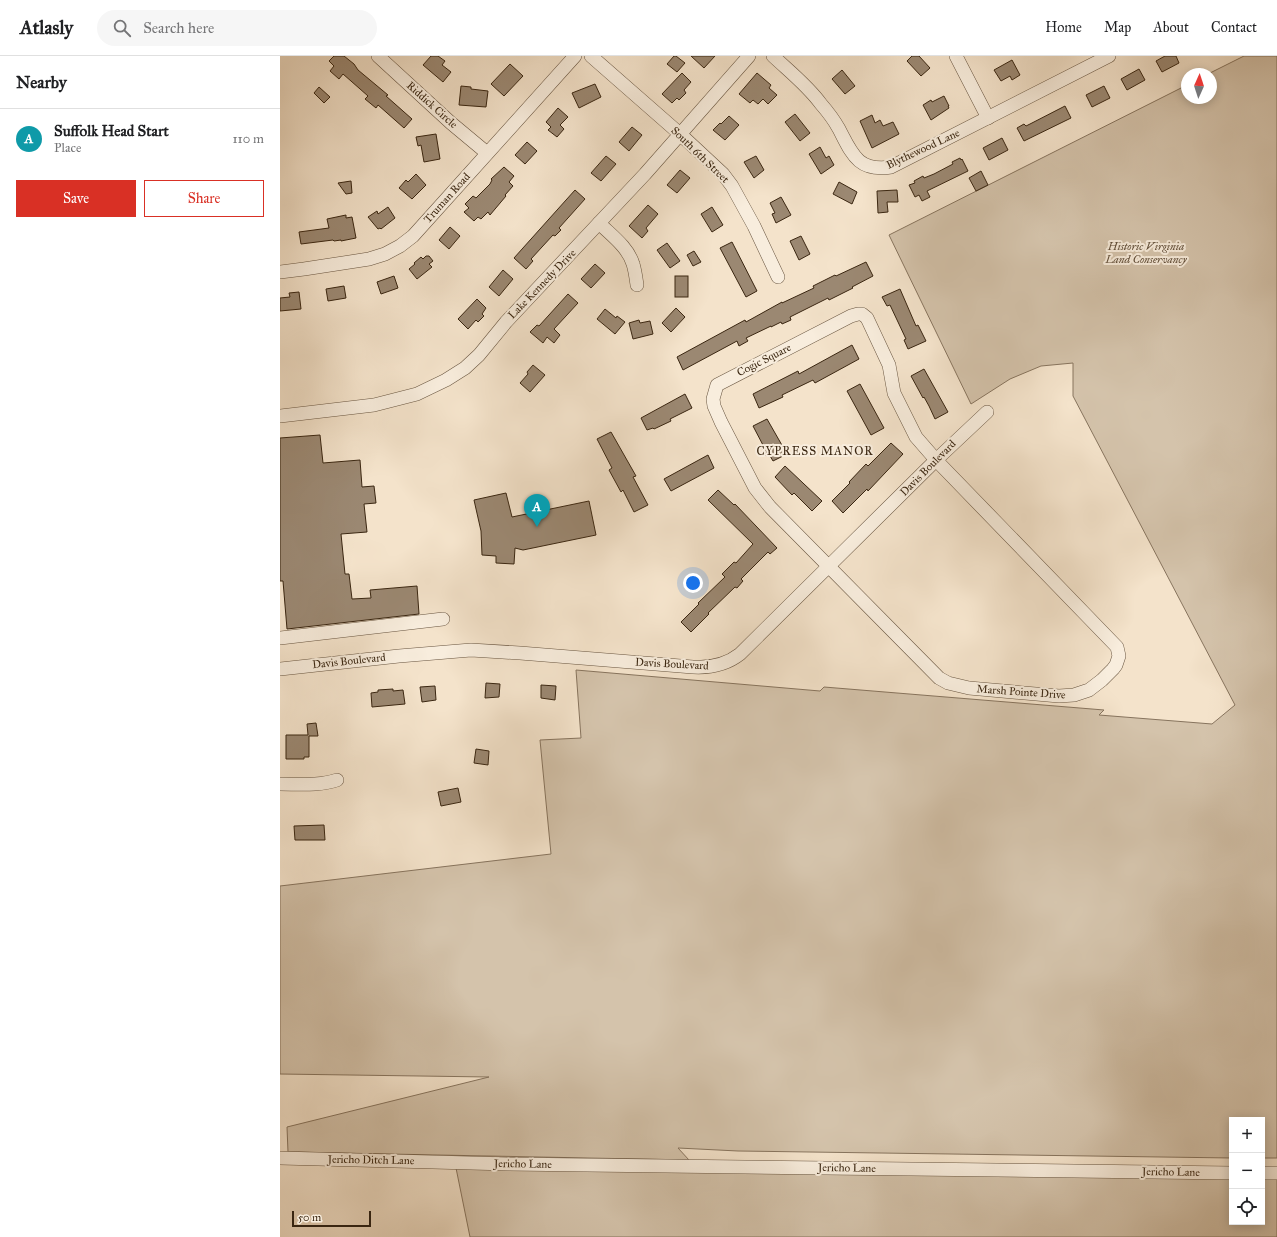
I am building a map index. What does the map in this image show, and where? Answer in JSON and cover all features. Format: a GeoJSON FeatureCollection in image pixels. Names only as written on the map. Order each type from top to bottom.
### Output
{"type":"FeatureCollection","features":[{"type":"Feature","properties":{"kind":"street","name":"Riddick Circle"},"geometry":{"type":"LineString","coordinates":[[378,56],[451,123],[487,153]]}},
{"type":"Feature","properties":{"kind":"street","name":"Truman Road"},"geometry":{"type":"LineString","coordinates":[[280,272],[369,259],[385,254],[400,246],[413,236],[574,56]]}},
{"type":"Feature","properties":{"kind":"street","name":"South 6th Street"},"geometry":{"type":"LineString","coordinates":[[591,56],[680,134],[722,174],[732,186],[754,226],[778,276]]}},
{"type":"Feature","properties":{"kind":"street","name":"Lake Kennedy Drive"},"geometry":{"type":"LineString","coordinates":[[280,416],[374,405],[417,394],[446,380],[465,368],[479,355],[506,322],[599,223],[749,56]]}},
{"type":"Feature","properties":{"kind":"street","name":"Blythewood Lane"},"geometry":{"type":"LineString","coordinates":[[773,56],[820,102],[851,152],[858,160],[870,167],[880,169],[890,167],[1108,56]]}},
{"type":"Feature","properties":{"kind":"street"},"geometry":{"type":"LineString","coordinates":[[956,56],[988,118]]}},
{"type":"Feature","properties":{"kind":"street"},"geometry":{"type":"LineString","coordinates":[[599,223],[628,254],[633,263],[637,285]]}},
{"type":"Feature","properties":{"kind":"street","name":"Cogic Square"},"geometry":{"type":"LineString","coordinates":[[829,567],[770,508],[755,488],[714,406],[713,399],[716,386],[851,316],[862,314],[867,318],[889,365],[894,392],[918,441],[936,460]]}},
{"type":"Feature","properties":{"kind":"street","name":"Davis Boulevard"},"geometry":{"type":"LineString","coordinates":[[280,669],[471,650],[693,667],[714,667],[733,660],[740,654],[936,460],[987,412]]}},
{"type":"Feature","properties":{"kind":"street","name":"Marsh Pointe Drive"},"geometry":{"type":"LineString","coordinates":[[829,567],[932,672],[948,684],[969,688],[1066,696],[1089,690],[1116,666],[1119,651],[1115,643],[936,460]]}},
{"type":"Feature","properties":{"kind":"street"},"geometry":{"type":"LineString","coordinates":[[280,638],[442,619]]}},
{"type":"Feature","properties":{"kind":"street"},"geometry":{"type":"LineString","coordinates":[[280,784],[318,784],[337,780]]}},
{"type":"Feature","properties":{"kind":"street","name":"Jericho Ditch Lane"},"geometry":{"type":"LineString","coordinates":[[280,1158],[462,1162]]}},
{"type":"Feature","properties":{"kind":"street","name":"Jericho Lane"},"geometry":{"type":"LineString","coordinates":[[462,1162],[1229,1173]]}},
{"type":"Feature","properties":{"kind":"street"},"geometry":{"type":"LineString","coordinates":[[1265,1173],[1277,1173]]}},
{"type":"Feature","properties":{"kind":"green space","name":"Historic Virginia Land Conservancy"},"geometry":{"type":"Polygon","coordinates":[[[1244,56],[1277,56],[1277,1158],[1265,1158],[1265,1117],[1229,1117],[1229,1158],[738,1151],[678,1148],[689,1160],[288,1152],[287,1127],[489,1077],[280,1074],[280,886],[551,854],[540,740],[581,738],[576,670],[820,691],[824,687],[1104,710],[1099,715],[1212,724],[1235,705],[1073,396],[1073,363],[1041,366],[1010,379],[971,404],[889,235],[1181,88],[1181,104],[1217,104],[1217,70],[1244,56]]]}},
{"type":"Feature","properties":{"kind":"green space"},"geometry":{"type":"Polygon","coordinates":[[[456,1168],[1229,1174],[1229,1225],[1265,1225],[1265,1174],[1277,1174],[1277,1237],[470,1237],[456,1168]]]}},
{"type":"Feature","properties":{"kind":"building"},"geometry":{"type":"Polygon","coordinates":[[[334,56],[344,56],[354,64],[358,70],[388,95],[386,96],[412,119],[404,128],[378,105],[376,108],[365,99],[368,96],[343,74],[339,79],[330,71],[334,66],[329,61],[334,56]]]}},
{"type":"Feature","properties":{"kind":"building"},"geometry":{"type":"Polygon","coordinates":[[[431,56],[438,56],[445,61],[442,65],[451,72],[443,82],[423,65],[431,56]]]}},
{"type":"Feature","properties":{"kind":"building"},"geometry":{"type":"Polygon","coordinates":[[[674,56],[685,63],[677,72],[667,64],[674,56]]]}},
{"type":"Feature","properties":{"kind":"building"},"geometry":{"type":"Polygon","coordinates":[[[691,56],[715,56],[704,68],[691,56]]]}},
{"type":"Feature","properties":{"kind":"building"},"geometry":{"type":"Polygon","coordinates":[[[912,56],[919,56],[930,68],[921,76],[907,61],[912,56]]]}},
{"type":"Feature","properties":{"kind":"building"},"geometry":{"type":"Polygon","coordinates":[[[1165,56],[1176,56],[1179,63],[1162,72],[1156,61],[1165,56]]]}},
{"type":"Feature","properties":{"kind":"building"},"geometry":{"type":"Polygon","coordinates":[[[1012,60],[1020,75],[1012,80],[1010,76],[1001,81],[994,70],[1012,60]]]}},
{"type":"Feature","properties":{"kind":"building"},"geometry":{"type":"Polygon","coordinates":[[[510,64],[523,76],[504,96],[491,84],[510,64]]]}},
{"type":"Feature","properties":{"kind":"building"},"geometry":{"type":"Polygon","coordinates":[[[1139,69],[1145,80],[1127,90],[1121,79],[1139,69]]]}},
{"type":"Feature","properties":{"kind":"building"},"geometry":{"type":"Polygon","coordinates":[[[842,70],[855,86],[845,94],[832,79],[842,70]]]}},
{"type":"Feature","properties":{"kind":"building"},"geometry":{"type":"Polygon","coordinates":[[[682,73],[691,82],[684,90],[686,93],[679,100],[677,98],[672,103],[662,94],[682,73]]]}},
{"type":"Feature","properties":{"kind":"building"},"geometry":{"type":"Polygon","coordinates":[[[757,73],[771,85],[769,88],[777,95],[768,104],[763,99],[758,104],[753,100],[750,103],[739,94],[757,73]]]}},
{"type":"Feature","properties":{"kind":"building"},"geometry":{"type":"Polygon","coordinates":[[[595,84],[601,97],[579,108],[572,93],[595,84]]]}},
{"type":"Feature","properties":{"kind":"building"},"geometry":{"type":"Polygon","coordinates":[[[461,86],[488,91],[486,107],[459,105],[461,86]]]}},
{"type":"Feature","properties":{"kind":"building"},"geometry":{"type":"Polygon","coordinates":[[[1104,86],[1110,98],[1092,107],[1086,95],[1104,86]]]}},
{"type":"Feature","properties":{"kind":"building"},"geometry":{"type":"Polygon","coordinates":[[[319,87],[330,97],[324,103],[314,93],[319,87]]]}},
{"type":"Feature","properties":{"kind":"building"},"geometry":{"type":"Polygon","coordinates":[[[944,96],[949,108],[931,120],[923,105],[931,100],[932,102],[944,96]]]}},
{"type":"Feature","properties":{"kind":"building"},"geometry":{"type":"Polygon","coordinates":[[[1065,106],[1071,118],[1024,141],[1017,128],[1024,124],[1026,126],[1065,106]]]}},
{"type":"Feature","properties":{"kind":"building"},"geometry":{"type":"Polygon","coordinates":[[[558,108],[568,117],[560,125],[564,129],[557,137],[548,130],[551,127],[546,122],[558,108]]]}},
{"type":"Feature","properties":{"kind":"building"},"geometry":{"type":"Polygon","coordinates":[[[795,114],[810,133],[800,141],[785,122],[795,114]]]}},
{"type":"Feature","properties":{"kind":"building"},"geometry":{"type":"Polygon","coordinates":[[[872,115],[875,123],[880,120],[883,126],[893,122],[899,134],[872,148],[860,121],[872,115]]]}},
{"type":"Feature","properties":{"kind":"building"},"geometry":{"type":"Polygon","coordinates":[[[729,116],[739,125],[725,140],[713,130],[729,116]]]}},
{"type":"Feature","properties":{"kind":"building"},"geometry":{"type":"Polygon","coordinates":[[[632,127],[642,135],[629,151],[619,142],[632,127]]]}},
{"type":"Feature","properties":{"kind":"building"},"geometry":{"type":"Polygon","coordinates":[[[436,134],[440,159],[424,162],[421,145],[418,146],[416,137],[436,134]]]}},
{"type":"Feature","properties":{"kind":"building"},"geometry":{"type":"Polygon","coordinates":[[[1002,138],[1008,150],[989,160],[983,148],[1002,138]]]}},
{"type":"Feature","properties":{"kind":"building"},"geometry":{"type":"Polygon","coordinates":[[[527,142],[537,151],[525,164],[515,155],[527,142]]]}},
{"type":"Feature","properties":{"kind":"building"},"geometry":{"type":"Polygon","coordinates":[[[820,147],[826,158],[829,156],[834,165],[821,174],[809,154],[820,147]]]}},
{"type":"Feature","properties":{"kind":"building"},"geometry":{"type":"Polygon","coordinates":[[[606,156],[616,164],[601,181],[591,173],[606,156]]]}},
{"type":"Feature","properties":{"kind":"building"},"geometry":{"type":"Polygon","coordinates":[[[756,156],[764,170],[754,178],[744,162],[756,156]]]}},
{"type":"Feature","properties":{"kind":"building"},"geometry":{"type":"Polygon","coordinates":[[[960,158],[968,171],[927,191],[930,197],[922,201],[919,195],[915,197],[909,185],[915,183],[914,181],[923,176],[924,178],[934,174],[953,164],[952,162],[960,158]]]}},
{"type":"Feature","properties":{"kind":"building"},"geometry":{"type":"Polygon","coordinates":[[[504,167],[514,176],[509,182],[513,186],[490,215],[488,212],[481,219],[478,217],[474,221],[464,212],[469,208],[465,204],[473,196],[476,198],[490,184],[491,179],[504,167]]]}},
{"type":"Feature","properties":{"kind":"building"},"geometry":{"type":"Polygon","coordinates":[[[680,170],[690,178],[677,193],[667,185],[680,170]]]}},
{"type":"Feature","properties":{"kind":"building"},"geometry":{"type":"Polygon","coordinates":[[[981,171],[988,185],[976,191],[969,178],[981,171]]]}},
{"type":"Feature","properties":{"kind":"building"},"geometry":{"type":"Polygon","coordinates":[[[416,174],[426,185],[412,199],[399,188],[406,180],[408,182],[416,174]]]}},
{"type":"Feature","properties":{"kind":"building"},"geometry":{"type":"Polygon","coordinates":[[[351,181],[352,193],[346,194],[338,183],[351,181]]]}},
{"type":"Feature","properties":{"kind":"building"},"geometry":{"type":"Polygon","coordinates":[[[839,182],[857,192],[852,204],[833,194],[839,182]]]}},
{"type":"Feature","properties":{"kind":"building"},"geometry":{"type":"Polygon","coordinates":[[[575,190],[585,199],[559,228],[561,230],[555,236],[553,235],[531,259],[533,261],[526,269],[514,258],[575,190]]]}},
{"type":"Feature","properties":{"kind":"building"},"geometry":{"type":"Polygon","coordinates":[[[897,190],[898,202],[887,202],[888,212],[878,213],[877,191],[897,190]]]}},
{"type":"Feature","properties":{"kind":"building"},"geometry":{"type":"Polygon","coordinates":[[[781,197],[791,215],[776,223],[772,214],[775,213],[770,203],[781,197]]]}},
{"type":"Feature","properties":{"kind":"building"},"geometry":{"type":"Polygon","coordinates":[[[648,205],[658,214],[646,228],[648,231],[642,238],[629,226],[648,205]]]}},
{"type":"Feature","properties":{"kind":"building"},"geometry":{"type":"Polygon","coordinates":[[[388,207],[395,218],[381,229],[378,229],[368,217],[377,211],[378,214],[388,207]]]}},
{"type":"Feature","properties":{"kind":"building"},"geometry":{"type":"Polygon","coordinates":[[[712,207],[723,225],[712,232],[701,214],[712,207]]]}},
{"type":"Feature","properties":{"kind":"building"},"geometry":{"type":"Polygon","coordinates":[[[346,215],[346,218],[352,217],[356,238],[341,241],[333,240],[301,244],[299,232],[329,228],[327,219],[346,215]]]}},
{"type":"Feature","properties":{"kind":"building"},"geometry":{"type":"Polygon","coordinates":[[[450,227],[460,236],[449,249],[439,240],[450,227]]]}},
{"type":"Feature","properties":{"kind":"building"},"geometry":{"type":"Polygon","coordinates":[[[801,236],[810,254],[799,260],[790,241],[801,236]]]}},
{"type":"Feature","properties":{"kind":"building"},"geometry":{"type":"Polygon","coordinates":[[[732,242],[757,291],[746,297],[720,248],[732,242]]]}},
{"type":"Feature","properties":{"kind":"building"},"geometry":{"type":"Polygon","coordinates":[[[667,243],[680,261],[670,268],[657,250],[667,243]]]}},
{"type":"Feature","properties":{"kind":"building"},"geometry":{"type":"Polygon","coordinates":[[[694,251],[701,262],[693,266],[687,255],[694,251]]]}},
{"type":"Feature","properties":{"kind":"building"},"geometry":{"type":"Polygon","coordinates":[[[426,256],[429,256],[433,261],[429,264],[432,267],[417,279],[409,269],[421,257],[423,259],[426,256]]]}},
{"type":"Feature","properties":{"kind":"building"},"geometry":{"type":"Polygon","coordinates":[[[866,262],[873,276],[852,287],[853,288],[829,300],[828,298],[790,317],[791,320],[782,324],[781,322],[771,326],[746,338],[748,341],[739,346],[737,341],[683,370],[677,357],[745,320],[746,322],[782,302],[814,288],[813,286],[835,275],[836,276],[866,262]]]}},
{"type":"Feature","properties":{"kind":"building"},"geometry":{"type":"Polygon","coordinates":[[[595,264],[605,273],[591,288],[581,279],[595,264]]]}},
{"type":"Feature","properties":{"kind":"building"},"geometry":{"type":"Polygon","coordinates":[[[503,270],[513,279],[499,296],[489,287],[503,270]]]}},
{"type":"Feature","properties":{"kind":"building"},"geometry":{"type":"Polygon","coordinates":[[[394,276],[398,288],[381,294],[377,282],[394,276]]]}},
{"type":"Feature","properties":{"kind":"building"},"geometry":{"type":"Polygon","coordinates":[[[675,276],[688,276],[688,297],[675,297],[675,276]]]}},
{"type":"Feature","properties":{"kind":"building"},"geometry":{"type":"Polygon","coordinates":[[[344,286],[346,298],[328,301],[326,289],[344,286]]]}},
{"type":"Feature","properties":{"kind":"building"},"geometry":{"type":"Polygon","coordinates":[[[900,289],[916,326],[918,325],[926,341],[908,349],[904,340],[906,339],[890,305],[887,306],[882,297],[900,289]]]}},
{"type":"Feature","properties":{"kind":"building"},"geometry":{"type":"Polygon","coordinates":[[[299,292],[301,309],[280,311],[280,298],[290,297],[289,293],[299,292]]]}},
{"type":"Feature","properties":{"kind":"building"},"geometry":{"type":"Polygon","coordinates":[[[568,294],[578,303],[554,329],[560,335],[554,343],[547,337],[543,343],[530,332],[537,325],[539,326],[568,294]]]}},
{"type":"Feature","properties":{"kind":"building"},"geometry":{"type":"Polygon","coordinates":[[[477,299],[486,308],[482,314],[484,316],[478,322],[476,320],[468,329],[458,319],[477,299]]]}},
{"type":"Feature","properties":{"kind":"building"},"geometry":{"type":"Polygon","coordinates":[[[676,308],[685,317],[671,332],[662,323],[676,308]]]}},
{"type":"Feature","properties":{"kind":"building"},"geometry":{"type":"Polygon","coordinates":[[[605,309],[616,318],[617,316],[625,322],[615,334],[597,319],[605,309]]]}},
{"type":"Feature","properties":{"kind":"building"},"geometry":{"type":"Polygon","coordinates":[[[639,320],[640,323],[650,321],[653,334],[633,339],[629,323],[639,320]]]}},
{"type":"Feature","properties":{"kind":"building"},"geometry":{"type":"Polygon","coordinates":[[[852,345],[859,359],[815,383],[813,380],[782,395],[783,397],[759,408],[753,394],[798,371],[799,374],[852,345]]]}},
{"type":"Feature","properties":{"kind":"building"},"geometry":{"type":"Polygon","coordinates":[[[533,365],[545,375],[530,392],[520,383],[528,374],[527,372],[533,365]]]}},
{"type":"Feature","properties":{"kind":"building"},"geometry":{"type":"Polygon","coordinates":[[[924,369],[948,412],[935,419],[911,376],[924,369]]]}},
{"type":"Feature","properties":{"kind":"building"},"geometry":{"type":"Polygon","coordinates":[[[860,384],[884,428],[871,435],[847,391],[860,384]]]}},
{"type":"Feature","properties":{"kind":"building"},"geometry":{"type":"Polygon","coordinates":[[[685,394],[692,408],[670,419],[671,421],[654,429],[647,430],[641,418],[685,394]]]}},
{"type":"Feature","properties":{"kind":"building"},"geometry":{"type":"Polygon","coordinates":[[[767,419],[787,454],[773,461],[769,454],[766,456],[762,448],[764,447],[753,426],[767,419]]]}},
{"type":"Feature","properties":{"kind":"building"},"geometry":{"type":"Polygon","coordinates":[[[611,432],[636,476],[633,477],[648,505],[634,512],[623,490],[621,492],[609,470],[612,468],[597,439],[611,432]]]}},
{"type":"Feature","properties":{"kind":"building"},"geometry":{"type":"Polygon","coordinates":[[[320,435],[323,463],[360,460],[362,487],[374,486],[376,503],[364,504],[367,532],[341,534],[345,574],[349,574],[352,599],[371,598],[370,590],[417,586],[419,614],[287,629],[283,581],[280,581],[280,438],[320,435]]]}},
{"type":"Feature","properties":{"kind":"building"},"geometry":{"type":"Polygon","coordinates":[[[891,443],[903,454],[868,491],[867,489],[843,513],[832,501],[866,464],[868,466],[891,443]]]}},
{"type":"Feature","properties":{"kind":"building"},"geometry":{"type":"Polygon","coordinates":[[[708,455],[714,468],[671,491],[664,479],[708,455]]]}},
{"type":"Feature","properties":{"kind":"building"},"geometry":{"type":"Polygon","coordinates":[[[785,466],[822,501],[812,511],[794,493],[792,495],[775,477],[785,466]]]}},
{"type":"Feature","properties":{"kind":"building"},"geometry":{"type":"Polygon","coordinates":[[[718,490],[734,505],[735,504],[777,548],[770,554],[768,552],[741,579],[743,581],[737,588],[735,587],[691,632],[681,622],[725,577],[722,574],[734,562],[736,563],[753,544],[708,500],[718,490]]]}},
{"type":"Feature","properties":{"kind":"building"},"geometry":{"type":"Polygon","coordinates":[[[506,493],[512,517],[589,501],[596,535],[523,550],[515,548],[514,564],[496,563],[496,556],[482,555],[481,531],[474,500],[506,493]]]}},
{"type":"Feature","properties":{"kind":"building"},"geometry":{"type":"Polygon","coordinates":[[[486,683],[500,684],[499,697],[485,698],[486,683]]]}},
{"type":"Feature","properties":{"kind":"building"},"geometry":{"type":"Polygon","coordinates":[[[541,685],[556,686],[555,700],[541,698],[541,685]]]}},
{"type":"Feature","properties":{"kind":"building"},"geometry":{"type":"Polygon","coordinates":[[[435,686],[436,700],[422,702],[420,687],[435,686]]]}},
{"type":"Feature","properties":{"kind":"building"},"geometry":{"type":"Polygon","coordinates":[[[393,689],[393,691],[403,690],[405,704],[372,707],[371,693],[378,692],[378,690],[393,689]]]}},
{"type":"Feature","properties":{"kind":"building"},"geometry":{"type":"Polygon","coordinates":[[[316,723],[318,736],[309,736],[309,757],[304,757],[304,759],[286,759],[286,735],[308,735],[307,724],[316,723]]]}},
{"type":"Feature","properties":{"kind":"building"},"geometry":{"type":"Polygon","coordinates":[[[476,749],[489,751],[488,765],[474,763],[476,749]]]}},
{"type":"Feature","properties":{"kind":"building"},"geometry":{"type":"Polygon","coordinates":[[[458,788],[461,802],[441,806],[438,792],[458,788]]]}},
{"type":"Feature","properties":{"kind":"building"},"geometry":{"type":"Polygon","coordinates":[[[324,825],[325,840],[295,840],[294,826],[324,825]]]}},
{"type":"Feature","properties":{"kind":"place","name":"Suffolk Head Start"},"geometry":{"type":"Point","coordinates":[537,527]}},
{"type":"Feature","properties":{"kind":"district","name":"CYPRESS MANOR"},"geometry":{"type":"Point","coordinates":[815,451]}}]}
